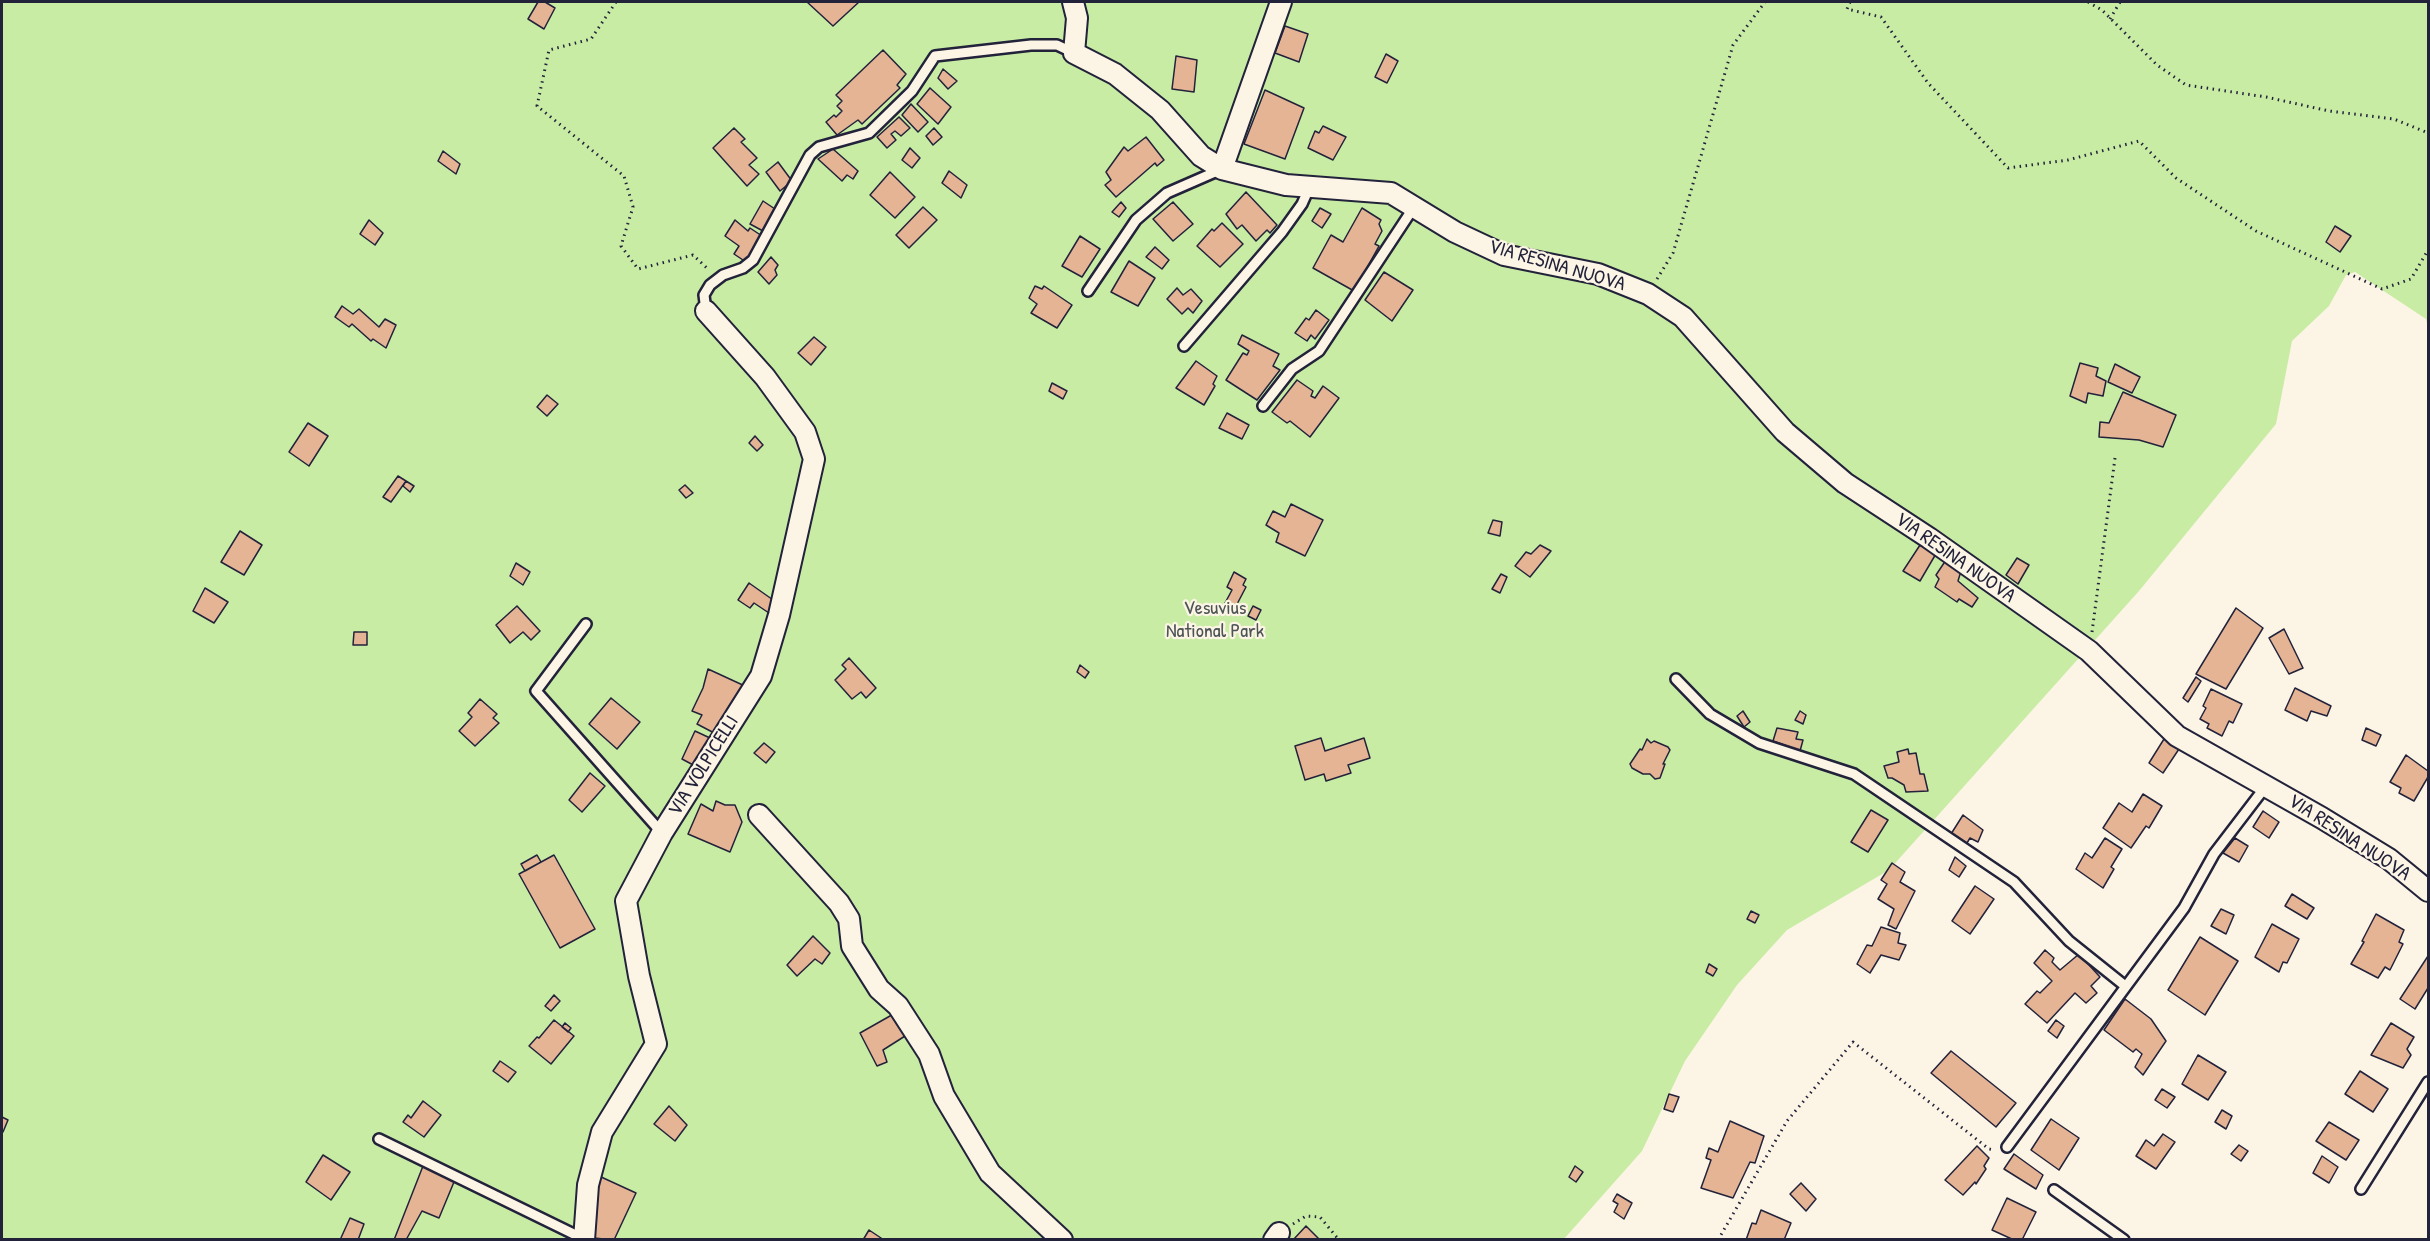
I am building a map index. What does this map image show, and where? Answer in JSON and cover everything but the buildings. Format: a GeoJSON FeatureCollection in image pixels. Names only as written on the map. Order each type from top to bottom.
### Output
{"type":"FeatureCollection","features":[{"type":"Feature","properties":{"kind":"street"},"geometry":{"type":"LineString","coordinates":[[1073,2],[1077,18],[1074,53]]}},
{"type":"Feature","properties":{"kind":"street"},"geometry":{"type":"LineString","coordinates":[[1222,169],[1281,2]]}},
{"type":"Feature","properties":{"kind":"street","name":"VIA RESINA NUOVA"},"geometry":{"type":"LineString","coordinates":[[1074,53],[1115,74],[1160,110],[1201,156],[1222,169],[1286,185],[1391,193],[1455,232],[1504,255],[1598,274],[1648,294],[1683,317],[1785,432],[1845,483],[1929,538],[2089,651],[2177,736],[2389,859],[2428,891]]}},
{"type":"Feature","properties":{"kind":"street","name":"VIA VOLPICELLI"},"geometry":{"type":"LineString","coordinates":[[584,1239],[588,1185],[602,1132],[656,1044],[639,976],[626,901],[662,833],[761,676],[779,615],[814,459],[805,432],[771,386],[706,311]]}},
{"type":"Feature","properties":{"kind":"street"},"geometry":{"type":"LineString","coordinates":[[759,815],[839,903],[849,919],[852,946],[879,989],[898,1006],[929,1054],[944,1096],[990,1173],[1062,1239]]}},
{"type":"Feature","properties":{"kind":"lane","name":"VIA RESINA NUOVA"},"geometry":{"type":"LineString","coordinates":[[718,279],[753,260],[810,155],[819,147],[869,133],[912,91],[935,56],[1031,45],[1057,45],[1074,53]]}},
{"type":"Feature","properties":{"kind":"lane"},"geometry":{"type":"LineString","coordinates":[[1088,291],[1136,220],[1167,193],[1222,169]]}},
{"type":"Feature","properties":{"kind":"lane"},"geometry":{"type":"LineString","coordinates":[[1184,346],[1282,232],[1302,204],[1310,186]]}},
{"type":"Feature","properties":{"kind":"lane"},"geometry":{"type":"LineString","coordinates":[[1263,406],[1292,369],[1319,351],[1414,207]]}},
{"type":"Feature","properties":{"kind":"lane"},"geometry":{"type":"LineString","coordinates":[[706,311],[704,295],[710,285],[718,279]]}},
{"type":"Feature","properties":{"kind":"lane"},"geometry":{"type":"LineString","coordinates":[[586,624],[536,691],[662,833]]}},
{"type":"Feature","properties":{"kind":"lane"},"geometry":{"type":"LineString","coordinates":[[1676,679],[1710,714],[1759,742],[1854,774],[2014,882],[2069,941],[2124,985]]}},
{"type":"Feature","properties":{"kind":"lane"},"geometry":{"type":"LineString","coordinates":[[2007,1147],[2124,985],[2184,908],[2214,854],[2266,786]]}},
{"type":"Feature","properties":{"kind":"lane"},"geometry":{"type":"LineString","coordinates":[[2361,1189],[2428,1082]]}},
{"type":"Feature","properties":{"kind":"lane"},"geometry":{"type":"LineString","coordinates":[[379,1139],[584,1239]]}},
{"type":"Feature","properties":{"kind":"lane"},"geometry":{"type":"LineString","coordinates":[[2054,1190],[2124,1239]]}},
{"type":"Feature","properties":{"kind":"path"},"geometry":{"type":"LineString","coordinates":[[616,2],[615,7],[591,39],[549,50],[537,106],[624,176],[633,207],[621,246],[638,269],[693,255],[718,279]]}},
{"type":"Feature","properties":{"kind":"path"},"geometry":{"type":"LineString","coordinates":[[1648,294],[1673,252],[1733,45],[1765,2]]}},
{"type":"Feature","properties":{"kind":"path"},"geometry":{"type":"LineString","coordinates":[[1850,2],[1847,9],[1881,17],[1928,83],[2008,168],[2068,160],[2139,141],[2176,177],[2256,231],[2382,289],[2411,279],[2428,250]]}},
{"type":"Feature","properties":{"kind":"path"},"geometry":{"type":"LineString","coordinates":[[2088,2],[2110,19],[2157,66],[2186,85],[2266,97],[2328,111],[2394,119],[2428,134]]}},
{"type":"Feature","properties":{"kind":"path"},"geometry":{"type":"LineString","coordinates":[[2110,19],[2120,2]]}},
{"type":"Feature","properties":{"kind":"path"},"geometry":{"type":"LineString","coordinates":[[2089,651],[2115,458]]}},
{"type":"Feature","properties":{"kind":"path"},"geometry":{"type":"LineString","coordinates":[[1718,1239],[1787,1121],[1854,1042],[1989,1149],[1999,1151],[2007,1147]]}},
{"type":"Feature","properties":{"kind":"path"},"geometry":{"type":"LineString","coordinates":[[1277,1236],[1306,1216],[1320,1217],[1339,1239]]}},
{"type":"Feature","properties":{"kind":"green space","name":"Vesuvius National Park"},"geometry":{"type":"Polygon","coordinates":[[[2,2],[2428,2],[2428,327],[2426,319],[2355,272],[2346,275],[2329,306],[2292,341],[2276,424],[2139,591],[1889,870],[1787,930],[1737,985],[1685,1061],[1642,1151],[1564,1239],[2,1240],[2,2]]]}}]}
